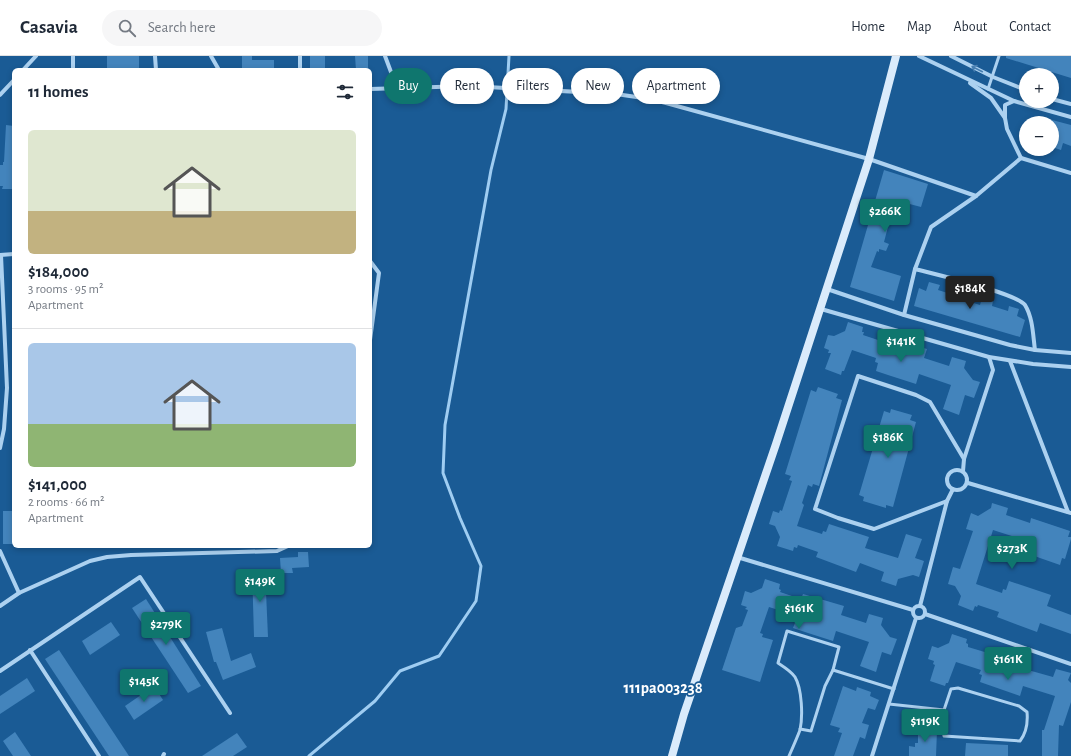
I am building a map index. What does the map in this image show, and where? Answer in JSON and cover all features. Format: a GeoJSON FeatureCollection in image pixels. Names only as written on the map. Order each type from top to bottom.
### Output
{"type":"FeatureCollection","features":[{"type":"Feature","properties":{"kind":"street"},"geometry":{"type":"LineString","coordinates":[[25,68],[36,56]]}},
{"type":"Feature","properties":{"kind":"street"},"geometry":{"type":"LineString","coordinates":[[73,56],[73,68]]}},
{"type":"Feature","properties":{"kind":"street"},"geometry":{"type":"LineString","coordinates":[[155,56],[156,68]]}},
{"type":"Feature","properties":{"kind":"street"},"geometry":{"type":"LineString","coordinates":[[211,56],[218,68]]}},
{"type":"Feature","properties":{"kind":"street"},"geometry":{"type":"LineString","coordinates":[[300,56],[300,68]]}},
{"type":"Feature","properties":{"kind":"street"},"geometry":{"type":"LineString","coordinates":[[385,56],[389,68]]}},
{"type":"Feature","properties":{"kind":"street"},"geometry":{"type":"LineString","coordinates":[[672,756],[684,714],[827,289],[869,159],[896,56]]}},
{"type":"Feature","properties":{"kind":"street"},"geometry":{"type":"LineString","coordinates":[[919,56],[1014,101],[1071,117]]}},
{"type":"Feature","properties":{"kind":"street"},"geometry":{"type":"LineString","coordinates":[[951,56],[992,77],[1019,87]]}},
{"type":"Feature","properties":{"kind":"street"},"geometry":{"type":"LineString","coordinates":[[961,76],[991,98],[1005,118]]}},
{"type":"Feature","properties":{"kind":"street"},"geometry":{"type":"LineString","coordinates":[[0,95],[12,82]]}},
{"type":"Feature","properties":{"kind":"street"},"geometry":{"type":"LineString","coordinates":[[432,87],[469,86],[616,94],[650,99],[869,159],[976,196]]}},
{"type":"Feature","properties":{"kind":"street"},"geometry":{"type":"LineString","coordinates":[[372,89],[384,88]]}},
{"type":"Feature","properties":{"kind":"street"},"geometry":{"type":"LineString","coordinates":[[1014,101],[1005,105],[1005,118],[1007,128],[1020,158]]}},
{"type":"Feature","properties":{"kind":"street"},"geometry":{"type":"LineString","coordinates":[[1059,101],[1071,104]]}},
{"type":"Feature","properties":{"kind":"street"},"geometry":{"type":"LineString","coordinates":[[1020,158],[1071,173]]}},
{"type":"Feature","properties":{"kind":"street"},"geometry":{"type":"LineString","coordinates":[[904,315],[915,269],[931,227],[976,196],[1020,158]]}},
{"type":"Feature","properties":{"kind":"street"},"geometry":{"type":"LineString","coordinates":[[0,448],[4,429],[7,388],[0,255],[12,254]]}},
{"type":"Feature","properties":{"kind":"street"},"geometry":{"type":"LineString","coordinates":[[372,263],[379,272],[372,325]]}},
{"type":"Feature","properties":{"kind":"street"},"geometry":{"type":"LineString","coordinates":[[915,269],[1005,293],[1025,304],[1031,321],[1035,350]]}},
{"type":"Feature","properties":{"kind":"street"},"geometry":{"type":"LineString","coordinates":[[827,289],[843,296],[904,315],[1035,350],[1071,353]]}},
{"type":"Feature","properties":{"kind":"street"},"geometry":{"type":"LineString","coordinates":[[820,309],[989,357],[1010,361],[1071,367]]}},
{"type":"Feature","properties":{"kind":"street"},"geometry":{"type":"LineString","coordinates":[[963,471],[964,459],[993,370],[989,357]]}},
{"type":"Feature","properties":{"kind":"street"},"geometry":{"type":"LineString","coordinates":[[1010,361],[1069,512]]}},
{"type":"Feature","properties":{"kind":"street"},"geometry":{"type":"LineString","coordinates":[[947,501],[874,529],[815,509],[858,376],[916,395],[930,402],[964,459]]}},
{"type":"Feature","properties":{"kind":"street"},"geometry":{"type":"LineString","coordinates":[[956,469],[963,471],[967,476],[968,483],[960,490],[953,489],[948,485],[948,475],[956,469]]}},
{"type":"Feature","properties":{"kind":"street"},"geometry":{"type":"LineString","coordinates":[[968,483],[1069,512]]}},
{"type":"Feature","properties":{"kind":"street"},"geometry":{"type":"LineString","coordinates":[[920,606],[947,501],[953,489]]}},
{"type":"Feature","properties":{"kind":"street"},"geometry":{"type":"LineString","coordinates":[[0,606],[19,593],[90,562],[107,557],[246,548],[277,551],[284,548]]}},
{"type":"Feature","properties":{"kind":"street"},"geometry":{"type":"LineString","coordinates":[[0,551],[19,593]]}},
{"type":"Feature","properties":{"kind":"street"},"geometry":{"type":"LineString","coordinates":[[737,557],[912,610]]}},
{"type":"Feature","properties":{"kind":"street"},"geometry":{"type":"LineString","coordinates":[[0,671],[140,577],[230,713]]}},
{"type":"Feature","properties":{"kind":"street"},"geometry":{"type":"LineString","coordinates":[[912,610],[914,607],[920,606],[924,608],[925,614],[921,619],[916,618]]}},
{"type":"Feature","properties":{"kind":"street"},"geometry":{"type":"LineString","coordinates":[[872,756],[916,618],[912,610]]}},
{"type":"Feature","properties":{"kind":"street"},"geometry":{"type":"LineString","coordinates":[[925,614],[1071,664]]}},
{"type":"Feature","properties":{"kind":"street"},"geometry":{"type":"LineString","coordinates":[[30,650],[98,756]]}},
{"type":"Feature","properties":{"kind":"lane"},"geometry":{"type":"LineString","coordinates":[[988,89],[999,56]]}},
{"type":"Feature","properties":{"kind":"lane"},"geometry":{"type":"LineString","coordinates":[[789,756],[800,729],[801,704],[800,689],[795,677],[778,663],[787,631],[839,647],[833,670],[825,686],[811,731],[800,729]]}},
{"type":"Feature","properties":{"kind":"lane"},"geometry":{"type":"LineString","coordinates":[[833,670],[894,689]]}},
{"type":"Feature","properties":{"kind":"lane"},"geometry":{"type":"LineString","coordinates":[[958,688],[1019,706],[1027,712],[1028,720],[1025,734],[1020,740],[944,736],[942,729],[944,710],[951,689],[958,688]]}},
{"type":"Feature","properties":{"kind":"lane"},"geometry":{"type":"LineString","coordinates":[[889,704],[944,710]]}},
{"type":"Feature","properties":{"kind":"building"},"geometry":{"type":"Polygon","coordinates":[[[107,56],[139,56],[139,68],[107,68],[107,56]]]}},
{"type":"Feature","properties":{"kind":"building"},"geometry":{"type":"Polygon","coordinates":[[[242,56],[252,56],[252,60],[274,60],[274,68],[242,68],[242,56]]]}},
{"type":"Feature","properties":{"kind":"building"},"geometry":{"type":"Polygon","coordinates":[[[310,56],[325,56],[325,68],[310,68],[310,56]]]}},
{"type":"Feature","properties":{"kind":"building"},"geometry":{"type":"Polygon","coordinates":[[[355,56],[368,56],[368,68],[356,68],[355,56]]]}},
{"type":"Feature","properties":{"kind":"building"},"geometry":{"type":"Polygon","coordinates":[[[1006,56],[1071,56],[1071,78],[1059,74],[1059,68],[1038,68],[1006,58],[1006,56]]]}},
{"type":"Feature","properties":{"kind":"building"},"geometry":{"type":"Polygon","coordinates":[[[1059,122],[1071,125],[1071,146],[1063,143],[1061,150],[1059,149],[1059,122]]]}},
{"type":"Feature","properties":{"kind":"building"},"geometry":{"type":"Polygon","coordinates":[[[6,125],[12,126],[12,189],[2,189],[3,186],[0,186],[0,165],[3,165],[6,125]]]}},
{"type":"Feature","properties":{"kind":"building"},"geometry":{"type":"Polygon","coordinates":[[[884,170],[928,184],[921,207],[902,202],[895,225],[889,223],[884,242],[889,244],[886,251],[879,249],[879,252],[877,251],[871,267],[901,276],[894,301],[850,287],[884,170]]]}},
{"type":"Feature","properties":{"kind":"building"},"geometry":{"type":"Polygon","coordinates":[[[929,282],[940,285],[938,290],[954,295],[956,290],[966,293],[964,300],[980,305],[982,298],[993,301],[992,306],[1008,311],[1009,306],[1019,309],[1017,316],[1025,320],[1020,337],[914,306],[919,288],[926,291],[929,282]]]}},
{"type":"Feature","properties":{"kind":"building"},"geometry":{"type":"Polygon","coordinates":[[[848,322],[863,327],[863,335],[884,342],[886,337],[927,349],[924,358],[949,366],[952,357],[966,361],[964,368],[973,380],[980,382],[974,398],[965,395],[959,415],[943,409],[951,385],[919,374],[916,384],[876,371],[878,363],[875,362],[876,358],[852,350],[841,375],[825,369],[831,353],[828,353],[829,350],[824,348],[828,335],[834,336],[845,331],[848,322]]]}},
{"type":"Feature","properties":{"kind":"building"},"geometry":{"type":"Polygon","coordinates":[[[818,387],[838,394],[836,398],[842,400],[819,486],[813,484],[812,487],[808,485],[802,503],[804,505],[797,526],[822,534],[823,531],[826,532],[829,524],[869,537],[865,548],[898,558],[906,534],[922,539],[915,558],[924,561],[919,577],[913,575],[898,579],[896,586],[881,581],[884,572],[860,563],[856,572],[816,557],[818,552],[798,545],[797,548],[794,547],[793,551],[777,546],[780,537],[775,526],[769,524],[773,511],[779,513],[780,510],[782,511],[792,481],[789,480],[791,476],[785,474],[811,390],[816,392],[818,387]]]}},
{"type":"Feature","properties":{"kind":"building"},"geometry":{"type":"Polygon","coordinates":[[[891,409],[912,415],[910,420],[916,422],[893,507],[886,505],[886,508],[863,501],[864,497],[859,495],[884,411],[890,413],[891,409]]]}},
{"type":"Feature","properties":{"kind":"building"},"geometry":{"type":"Polygon","coordinates":[[[992,503],[1008,508],[1006,515],[1030,523],[1031,518],[1070,531],[1068,537],[1071,537],[1071,539],[1065,559],[1062,558],[1060,565],[1020,551],[1022,544],[1020,543],[1021,539],[993,530],[976,584],[1002,593],[1003,589],[1006,590],[1009,581],[1051,595],[1047,606],[1071,615],[1071,634],[1040,623],[1037,632],[997,617],[999,612],[978,605],[977,607],[975,606],[973,611],[958,605],[961,596],[955,586],[948,584],[953,567],[960,569],[973,531],[966,529],[971,513],[978,516],[991,508],[992,503]]]}},
{"type":"Feature","properties":{"kind":"building"},"geometry":{"type":"Polygon","coordinates":[[[3,511],[12,511],[12,544],[3,544],[3,511]]]}},
{"type":"Feature","properties":{"kind":"building"},"geometry":{"type":"Polygon","coordinates":[[[298,552],[308,552],[309,567],[292,568],[293,573],[281,573],[280,558],[298,557],[298,552]]]}},
{"type":"Feature","properties":{"kind":"building"},"geometry":{"type":"Polygon","coordinates":[[[252,569],[265,569],[268,637],[254,637],[252,569]]]}},
{"type":"Feature","properties":{"kind":"building"},"geometry":{"type":"Polygon","coordinates":[[[765,579],[780,584],[780,592],[801,599],[803,594],[844,606],[841,615],[866,623],[869,614],[883,618],[881,625],[890,637],[897,639],[891,655],[882,652],[876,672],[860,666],[869,642],[836,631],[833,641],[793,628],[796,620],[792,619],[794,615],[769,607],[760,633],[763,634],[762,637],[773,640],[760,682],[722,670],[736,628],[742,626],[748,610],[745,609],[747,607],[741,605],[745,591],[751,593],[762,588],[765,579]]]}},
{"type":"Feature","properties":{"kind":"building"},"geometry":{"type":"Polygon","coordinates":[[[146,599],[201,686],[188,693],[132,608],[146,599]]]}},
{"type":"Feature","properties":{"kind":"building"},"geometry":{"type":"Polygon","coordinates":[[[111,622],[120,635],[90,655],[82,641],[111,622]]]}},
{"type":"Feature","properties":{"kind":"building"},"geometry":{"type":"Polygon","coordinates":[[[222,628],[231,661],[251,653],[256,667],[223,680],[216,662],[214,662],[206,632],[222,628]]]}},
{"type":"Feature","properties":{"kind":"building"},"geometry":{"type":"Polygon","coordinates":[[[952,634],[967,639],[966,643],[968,644],[968,647],[988,653],[990,648],[1031,660],[1028,670],[1053,677],[1056,669],[1071,673],[1068,680],[1071,683],[1071,702],[1063,726],[1059,725],[1058,756],[1042,756],[1042,730],[1044,730],[1055,696],[1023,686],[1020,696],[980,682],[982,675],[979,674],[981,670],[956,662],[948,683],[946,683],[945,686],[930,681],[935,665],[933,664],[934,661],[928,659],[932,646],[938,648],[949,643],[952,634]]]}},
{"type":"Feature","properties":{"kind":"building"},"geometry":{"type":"Polygon","coordinates":[[[59,650],[129,756],[109,756],[45,659],[59,650]]]}},
{"type":"Feature","properties":{"kind":"building"},"geometry":{"type":"Polygon","coordinates":[[[27,678],[35,691],[0,714],[0,696],[27,678]]]}},
{"type":"Feature","properties":{"kind":"building"},"geometry":{"type":"Polygon","coordinates":[[[154,686],[163,700],[134,720],[125,706],[154,686]]]}},
{"type":"Feature","properties":{"kind":"building"},"geometry":{"type":"Polygon","coordinates":[[[843,686],[856,691],[857,687],[871,692],[870,696],[879,700],[875,710],[868,708],[862,723],[869,725],[865,739],[860,737],[853,756],[834,756],[842,733],[838,732],[840,728],[830,725],[843,686]]]}},
{"type":"Feature","properties":{"kind":"building"},"geometry":{"type":"Polygon","coordinates":[[[918,726],[935,727],[934,731],[937,731],[936,756],[909,756],[909,746],[915,747],[915,743],[918,743],[918,726]]]}},
{"type":"Feature","properties":{"kind":"building"},"geometry":{"type":"Polygon","coordinates":[[[15,732],[31,756],[13,756],[3,741],[15,732]]]}},
{"type":"Feature","properties":{"kind":"building"},"geometry":{"type":"Polygon","coordinates":[[[237,733],[247,747],[233,756],[202,756],[237,733]]]}},
{"type":"Feature","properties":{"kind":"building"},"geometry":{"type":"Polygon","coordinates":[[[966,743],[1008,745],[1008,756],[965,756],[966,743]]]}},
{"type":"Feature","properties":{"kind":"waterway"},"geometry":{"type":"LineString","coordinates":[[309,756],[375,701],[400,671],[439,656],[476,601],[481,566],[460,518],[443,473],[445,425],[491,170],[506,109],[509,56]]}},
{"type":"Feature","properties":{"kind":"district","name":"111pa003238"},"geometry":{"type":"Point","coordinates":[663,688]}}]}
